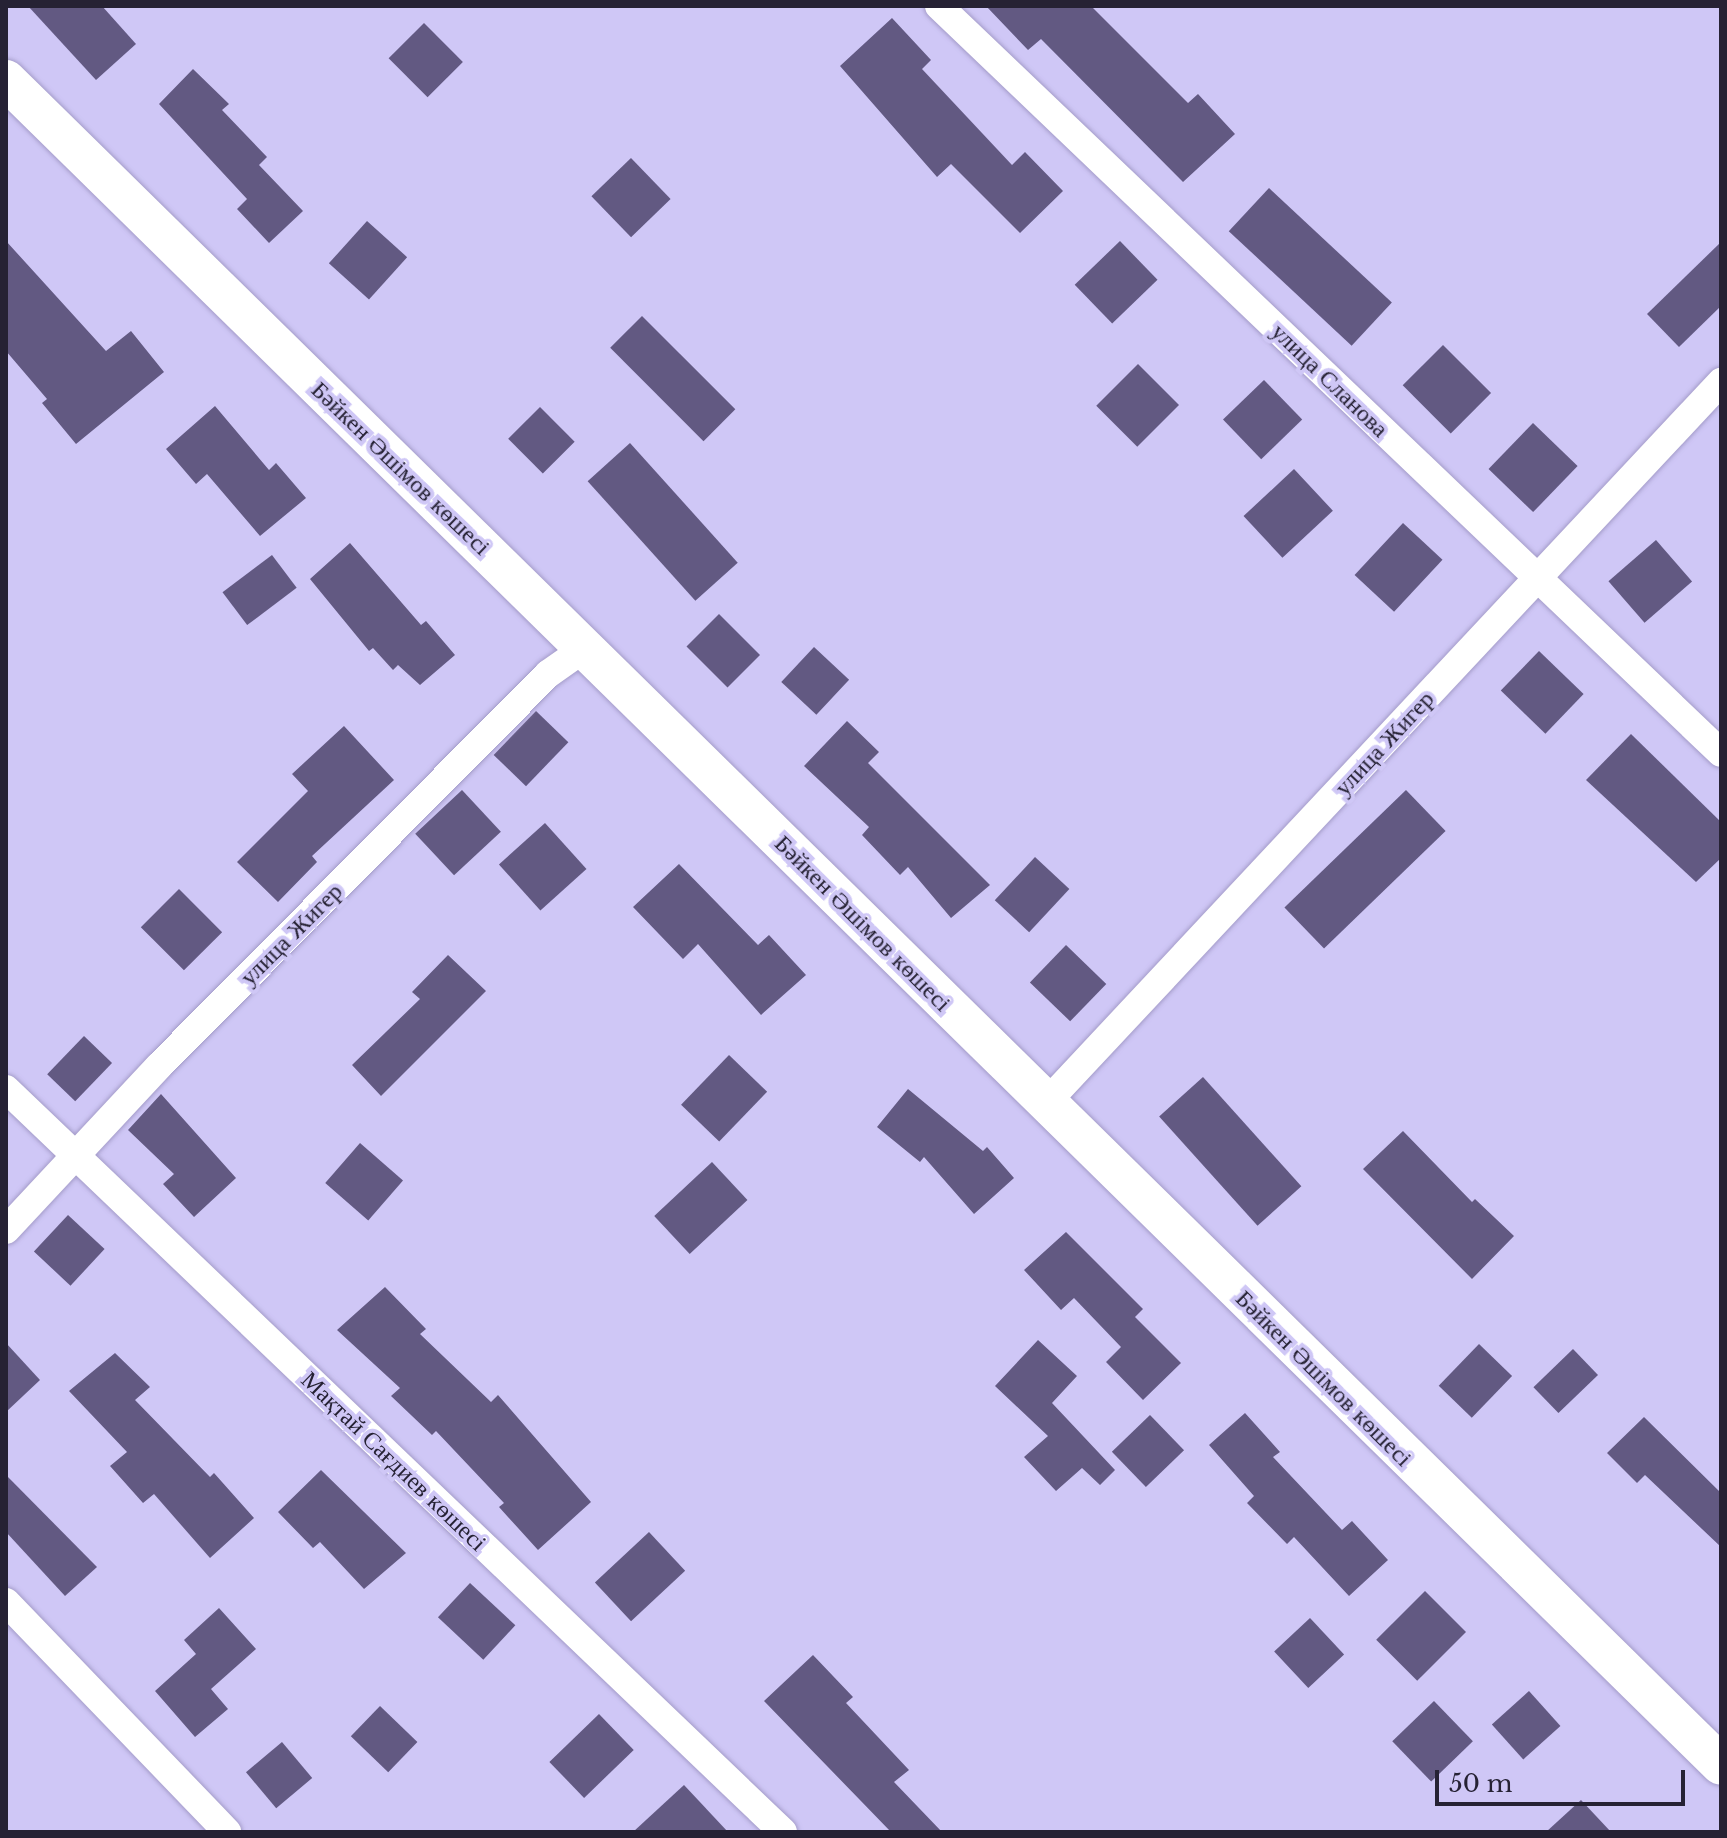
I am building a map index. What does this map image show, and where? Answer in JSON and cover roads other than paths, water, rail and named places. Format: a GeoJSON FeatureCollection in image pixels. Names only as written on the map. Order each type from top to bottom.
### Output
{"type":"FeatureCollection","features":[{"type":"Feature","properties":{"kind":"main road","name":"Бәйкен Әшімов көшесі"},"geometry":{"type":"LineString","coordinates":[[6,80],[1721,1765]]}},
{"type":"Feature","properties":{"kind":"street","name":"улица Сланова"},"geometry":{"type":"LineString","coordinates":[[939,6],[1721,753]]}},
{"type":"Feature","properties":{"kind":"street","name":"улица Жигер"},"geometry":{"type":"LineString","coordinates":[[1046,1103],[1721,382]]}},
{"type":"Feature","properties":{"kind":"street","name":"улица Жигер"},"geometry":{"type":"LineString","coordinates":[[6,1230],[548,674],[585,648]]}},
{"type":"Feature","properties":{"kind":"street","name":"Мақтай Сағдиев көшесі"},"geometry":{"type":"LineString","coordinates":[[6,1089],[783,1832]]}},
{"type":"Feature","properties":{"kind":"street"},"geometry":{"type":"LineString","coordinates":[[6,1602],[227,1832]]}}]}
